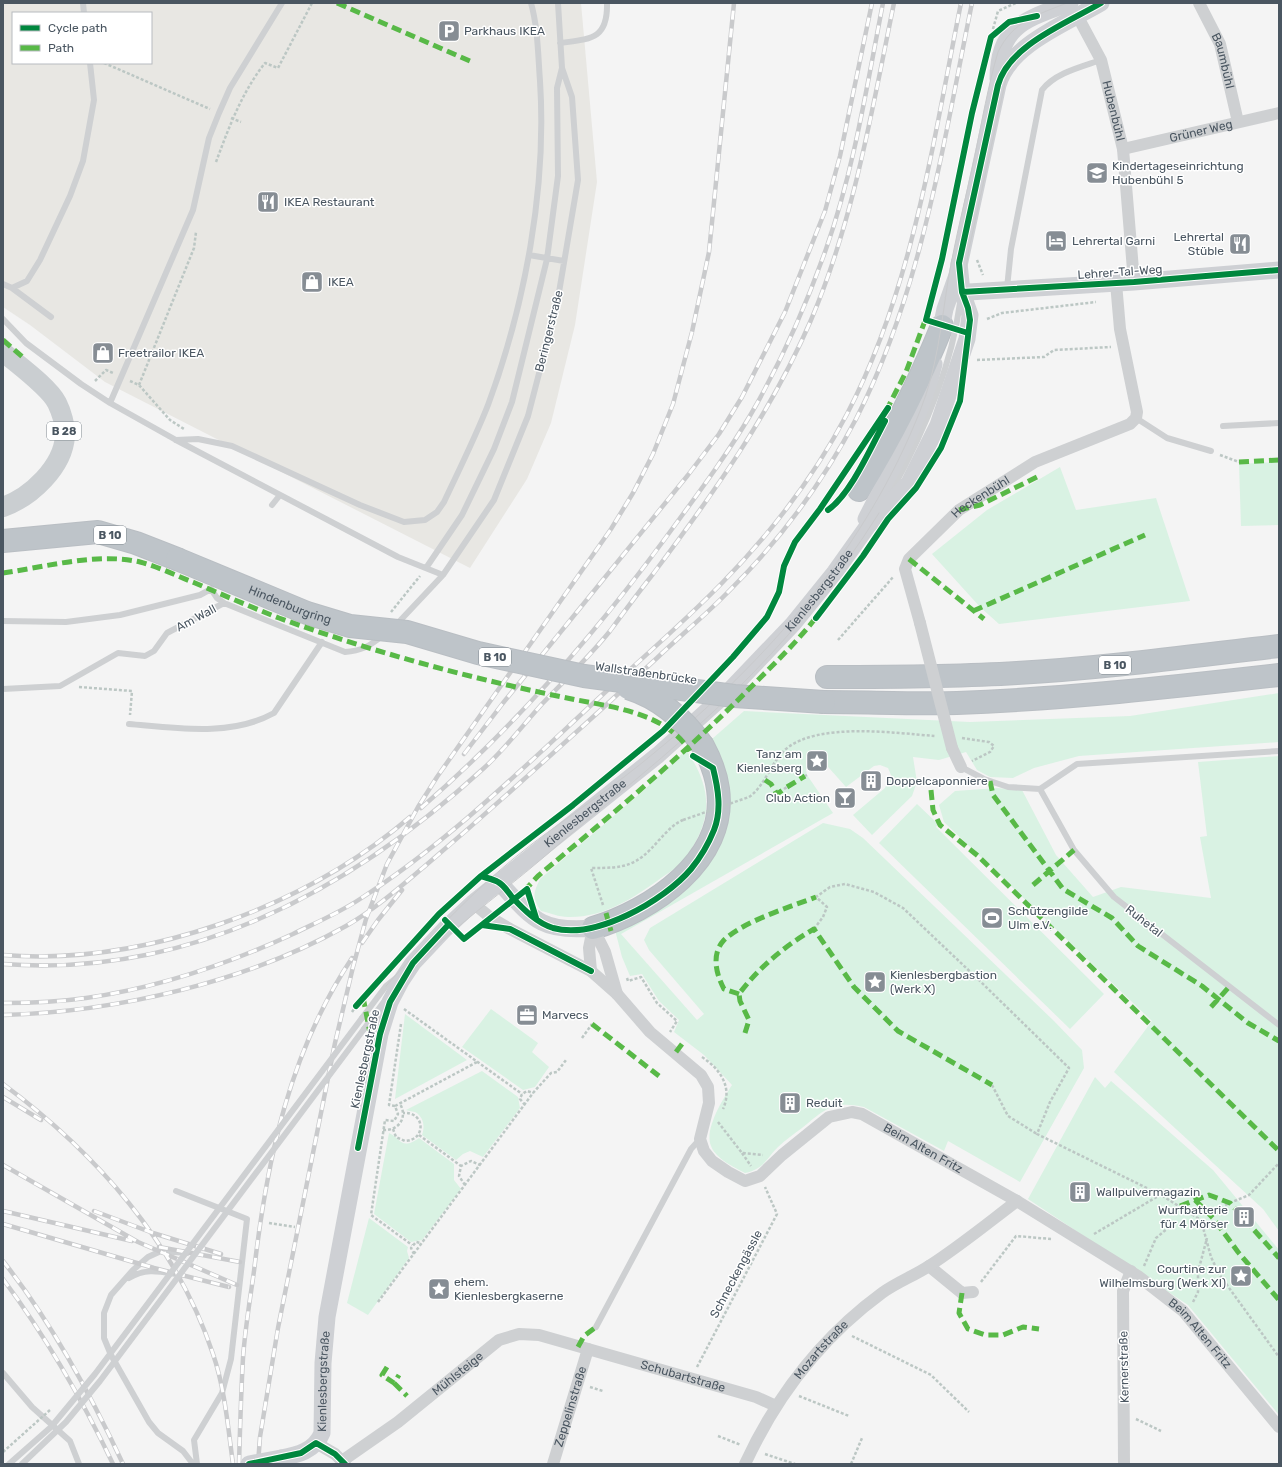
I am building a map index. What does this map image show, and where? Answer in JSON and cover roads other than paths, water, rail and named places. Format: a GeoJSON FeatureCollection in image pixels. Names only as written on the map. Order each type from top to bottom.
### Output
{"type":"FeatureCollection","features":[{"type":"Feature","properties":{"kind":"highway"},"geometry":{"type":"LineString","coordinates":[[859,490],[899,418],[942,326]]}},
{"type":"Feature","properties":{"kind":"highway","name":"Hindenburgring"},"geometry":{"type":"LineString","coordinates":[[3,541],[98,532],[136,543],[177,559],[220,585],[350,626],[408,632]]}},
{"type":"Feature","properties":{"kind":"highway","name":"Wallstraßenbrücke"},"geometry":{"type":"LineString","coordinates":[[408,632],[485,654],[584,676],[734,696],[824,702],[940,703],[1015,700],[1121,693],[1279,675]]}},
{"type":"Feature","properties":{"kind":"highway","name":"B 10"},"geometry":{"type":"LineString","coordinates":[[827,676],[950,677],[1018,673],[1117,665],[1279,646]]}},
{"type":"Feature","properties":{"kind":"highway"},"geometry":{"type":"LineString","coordinates":[[584,676],[639,692],[662,704],[684,720],[703,746],[713,768],[718,790],[718,811],[714,829],[703,854],[690,871],[659,896],[621,917],[593,928]]}},
{"type":"Feature","properties":{"kind":"main road","name":"B 28"},"geometry":{"type":"LineString","coordinates":[[3,352],[41,386],[56,402],[65,435],[61,453],[50,471],[35,488],[16,502],[3,507]]}},
{"type":"Feature","properties":{"kind":"street"},"geometry":{"type":"LineString","coordinates":[[998,85],[998,59],[1004,43],[1034,10],[1074,10],[1101,3]]}},
{"type":"Feature","properties":{"kind":"street","name":"Baumbühl"},"geometry":{"type":"LineString","coordinates":[[1199,3],[1220,44],[1238,122]]}},
{"type":"Feature","properties":{"kind":"street"},"geometry":{"type":"LineString","coordinates":[[1034,10],[1044,35]]}},
{"type":"Feature","properties":{"kind":"street"},"geometry":{"type":"LineString","coordinates":[[998,85],[1003,72],[1013,58],[1074,10]]}},
{"type":"Feature","properties":{"kind":"street","name":"Hubenbühl"},"geometry":{"type":"LineString","coordinates":[[1074,10],[1101,60],[1123,149],[1134,282]]}},
{"type":"Feature","properties":{"kind":"street","name":"Kienlesbergstraße"},"geometry":{"type":"LineString","coordinates":[[857,541],[900,456],[914,424],[930,377],[942,326],[956,292],[959,263],[998,85]]}},
{"type":"Feature","properties":{"kind":"street","name":"Grüner Weg"},"geometry":{"type":"LineString","coordinates":[[1123,149],[1279,113]]}},
{"type":"Feature","properties":{"kind":"street","name":"Lehrer-Tal-Weg"},"geometry":{"type":"LineString","coordinates":[[956,292],[1134,282],[1279,270]]}},
{"type":"Feature","properties":{"kind":"street"},"geometry":{"type":"LineString","coordinates":[[1116,283],[1120,329],[1137,412],[1136,418]]}},
{"type":"Feature","properties":{"kind":"street","name":"Kienlesbergstraße"},"geometry":{"type":"LineString","coordinates":[[316,1443],[322,1429],[323,1363],[330,1298],[380,1034],[390,1002],[401,981],[414,963],[445,929],[473,903],[658,755],[724,696],[767,653],[835,572],[857,541],[880,513],[905,488],[913,477],[945,406],[968,333],[970,315],[956,292]]}},
{"type":"Feature","properties":{"kind":"street","name":"Heckenbühl"},"geometry":{"type":"LineString","coordinates":[[961,767],[956,743],[905,569],[909,560],[959,510],[1035,462],[1130,424],[1136,418]]}},
{"type":"Feature","properties":{"kind":"street"},"geometry":{"type":"LineString","coordinates":[[499,882],[536,920],[553,928],[569,930],[593,928]]}},
{"type":"Feature","properties":{"kind":"street"},"geometry":{"type":"LineString","coordinates":[[473,903],[491,918],[510,929],[591,971],[617,994],[650,1032],[701,1075],[708,1086],[709,1103],[700,1139]]}},
{"type":"Feature","properties":{"kind":"street"},"geometry":{"type":"LineString","coordinates":[[591,971],[589,948],[593,928]]}},
{"type":"Feature","properties":{"kind":"street"},"geometry":{"type":"LineString","coordinates":[[593,928],[605,952],[617,994]]}},
{"type":"Feature","properties":{"kind":"street","name":"Beim Alten Fritz"},"geometry":{"type":"LineString","coordinates":[[700,1139],[704,1151],[712,1161],[745,1181],[760,1176],[782,1155],[829,1117],[852,1112],[862,1114],[1017,1201],[1135,1273],[1183,1311],[1279,1427]]}},
{"type":"Feature","properties":{"kind":"street","name":"Mozartstraße"},"geometry":{"type":"LineString","coordinates":[[746,1464],[752,1449],[786,1391],[839,1329],[883,1293],[929,1266],[1017,1201]]}},
{"type":"Feature","properties":{"kind":"street"},"geometry":{"type":"LineString","coordinates":[[929,1266],[962,1293],[973,1292]]}},
{"type":"Feature","properties":{"kind":"street","name":"Kernerstraße"},"geometry":{"type":"LineString","coordinates":[[1124,1464],[1125,1414],[1123,1291],[1135,1273]]}},
{"type":"Feature","properties":{"kind":"street","name":"Mühlsteige"},"geometry":{"type":"LineString","coordinates":[[344,1463],[398,1422],[500,1340],[518,1334],[538,1335],[588,1349]]}},
{"type":"Feature","properties":{"kind":"street","name":"Schubartstraße"},"geometry":{"type":"LineString","coordinates":[[588,1349],[756,1396],[776,1406]]}},
{"type":"Feature","properties":{"kind":"street","name":"Zeppelinstraße"},"geometry":{"type":"LineString","coordinates":[[553,1464],[588,1349]]}},
{"type":"Feature","properties":{"kind":"street"},"geometry":{"type":"LineString","coordinates":[[249,1464],[307,1451],[316,1443],[335,1454],[344,1463]]}},
{"type":"Feature","properties":{"kind":"lane"},"geometry":{"type":"LineString","coordinates":[[110,403],[193,210],[209,138],[230,88],[282,3]]}},
{"type":"Feature","properties":{"kind":"lane"},"geometry":{"type":"LineString","coordinates":[[176,440],[198,439],[232,446],[360,505],[404,522],[425,520],[437,512],[444,502],[487,406],[501,366],[529,255],[538,190],[542,128],[537,36],[531,3]]}},
{"type":"Feature","properties":{"kind":"lane","name":"Beringerstraße"},"geometry":{"type":"LineString","coordinates":[[224,602],[345,652],[358,651],[372,645],[398,623],[443,574],[494,500],[528,416],[557,304],[578,180],[572,98],[562,68],[558,3]]}},
{"type":"Feature","properties":{"kind":"lane"},"geometry":{"type":"LineString","coordinates":[[560,43],[591,39],[602,31],[607,13],[607,3]]}},
{"type":"Feature","properties":{"kind":"lane"},"geometry":{"type":"LineString","coordinates":[[1007,290],[1011,249],[1042,90],[1046,85],[1060,75],[1101,60]]}},
{"type":"Feature","properties":{"kind":"lane"},"geometry":{"type":"LineString","coordinates":[[12,288],[27,281],[70,196],[83,161],[94,100],[90,64]]}},
{"type":"Feature","properties":{"kind":"lane","name":"Beringerstraße"},"geometry":{"type":"LineString","coordinates":[[426,568],[462,515],[494,449],[512,402],[547,259],[558,176],[558,88],[562,68]]}},
{"type":"Feature","properties":{"kind":"lane"},"geometry":{"type":"LineString","coordinates":[[529,255],[564,261]]}},
{"type":"Feature","properties":{"kind":"lane"},"geometry":{"type":"LineString","coordinates":[[3,284],[12,288],[51,317]]}},
{"type":"Feature","properties":{"kind":"lane"},"geometry":{"type":"LineString","coordinates":[[3,319],[26,343],[81,384],[110,403],[176,440],[398,557],[443,574]]}},
{"type":"Feature","properties":{"kind":"lane"},"geometry":{"type":"LineString","coordinates":[[1136,418],[1168,438],[1211,451]]}},
{"type":"Feature","properties":{"kind":"lane"},"geometry":{"type":"LineString","coordinates":[[1223,426],[1279,423]]}},
{"type":"Feature","properties":{"kind":"lane"},"geometry":{"type":"LineString","coordinates":[[272,505],[280,495]]}},
{"type":"Feature","properties":{"kind":"lane"},"geometry":{"type":"LineString","coordinates":[[220,585],[217,598],[224,602]]}},
{"type":"Feature","properties":{"kind":"lane"},"geometry":{"type":"LineString","coordinates":[[3,621],[66,622],[120,615],[200,596],[220,585]]}},
{"type":"Feature","properties":{"kind":"lane","name":"Am Wall"},"geometry":{"type":"LineString","coordinates":[[3,689],[60,686],[118,653],[145,656],[154,651],[167,633],[224,602]]}},
{"type":"Feature","properties":{"kind":"lane"},"geometry":{"type":"LineString","coordinates":[[129,724],[195,729],[225,728],[263,720],[274,713],[322,642]]}},
{"type":"Feature","properties":{"kind":"lane"},"geometry":{"type":"LineString","coordinates":[[961,767],[984,779],[1008,787],[1040,789],[1077,764],[1279,751]]}},
{"type":"Feature","properties":{"kind":"lane","name":"Ruhetal"},"geometry":{"type":"LineString","coordinates":[[1040,789],[1074,850],[1114,897],[1279,1025]]}},
{"type":"Feature","properties":{"kind":"lane"},"geometry":{"type":"LineString","coordinates":[[9,1464],[51,1426],[95,1374],[386,986],[414,963]]}},
{"type":"Feature","properties":{"kind":"lane"},"geometry":{"type":"LineString","coordinates":[[22,1464],[66,1422],[100,1381],[401,981]]}},
{"type":"Feature","properties":{"kind":"lane"},"geometry":{"type":"LineString","coordinates":[[596,1327],[668,1190],[691,1149],[700,1139]]}},
{"type":"Feature","properties":{"kind":"lane"},"geometry":{"type":"LineString","coordinates":[[176,1191],[247,1219],[231,1359],[222,1393],[194,1440],[197,1464]]}},
{"type":"Feature","properties":{"kind":"lane"},"geometry":{"type":"LineString","coordinates":[[187,1253],[166,1251],[148,1257],[133,1270],[126,1280],[111,1295],[104,1313],[104,1338],[111,1355],[149,1422],[158,1433],[183,1451],[193,1464]]}},
{"type":"Feature","properties":{"kind":"lane"},"geometry":{"type":"LineString","coordinates":[[126,1280],[138,1272],[150,1270],[176,1274]]}},
{"type":"Feature","properties":{"kind":"lane"},"geometry":{"type":"LineString","coordinates":[[3,1373],[32,1407],[70,1441],[79,1464]]}},
{"type":"Feature","properties":{"kind":"tram line"},"geometry":{"type":"LineString","coordinates":[[386,986],[438,929],[493,876],[532,844],[639,765],[696,718],[736,680],[774,640],[809,599],[842,555],[872,509],[898,461],[920,411],[931,379],[938,347],[954,250],[988,91],[998,52],[1004,41],[1011,33],[1027,20],[1067,3]]}},
{"type":"Feature","properties":{"kind":"tram line"},"geometry":{"type":"LineString","coordinates":[[962,292],[969,249],[1005,83],[1010,69],[1019,56],[1036,41],[1103,3]]}},
{"type":"Feature","properties":{"kind":"tram line"},"geometry":{"type":"LineString","coordinates":[[401,981],[452,932],[662,758],[730,696],[771,654],[810,609],[846,562],[879,513]]}},
{"type":"Feature","properties":{"kind":"railway"},"geometry":{"type":"LineString","coordinates":[[258,1464],[260,1437],[278,1328],[335,1043],[366,919],[387,864],[418,807],[437,777],[611,529],[633,493],[653,454],[673,404],[692,332],[709,252],[734,3]]}},
{"type":"Feature","properties":{"kind":"railway"},"geometry":{"type":"LineString","coordinates":[[464,754],[503,703],[688,475],[719,434],[742,397],[785,312],[825,211],[840,156],[872,3]]}},
{"type":"Feature","properties":{"kind":"railway"},"geometry":{"type":"LineString","coordinates":[[421,808],[488,746],[580,647],[637,576],[698,494],[751,414],[783,354],[801,313],[836,219],[859,127],[883,3]]}},
{"type":"Feature","properties":{"kind":"railway"},"geometry":{"type":"LineString","coordinates":[[3,964],[72,965],[138,956],[202,940],[263,917],[322,887],[379,852],[433,812],[499,753],[610,631],[719,483],[740,452],[778,388],[811,320],[839,243],[860,164],[894,3]]}},
{"type":"Feature","properties":{"kind":"railway"},"geometry":{"type":"LineString","coordinates":[[3,1003],[44,1002],[113,994],[192,974],[268,945],[327,918],[352,904],[394,876],[459,825],[682,622],[722,583],[758,544],[806,482],[847,414],[870,366],[889,316],[905,265],[930,161],[961,3]]}},
{"type":"Feature","properties":{"kind":"railway"},"geometry":{"type":"LineString","coordinates":[[3,1015],[46,1013],[90,1008],[180,990],[224,978],[267,963],[307,946],[346,926],[387,898],[486,813],[703,616],[748,571],[783,531],[815,488],[856,419],[879,370],[898,319],[928,216],[972,3]]}},
{"type":"Feature","properties":{"kind":"railway"},"geometry":{"type":"LineString","coordinates":[[3,955],[56,956],[111,951],[165,940],[219,924],[272,904],[321,878],[368,850],[410,817]]}},
{"type":"Feature","properties":{"kind":"railway"},"geometry":{"type":"LineString","coordinates":[[362,943],[402,890]]}},
{"type":"Feature","properties":{"kind":"railway"},"geometry":{"type":"LineString","coordinates":[[239,1464],[245,1336],[259,1229],[274,1148],[284,1108],[312,1031],[330,994],[352,958]]}},
{"type":"Feature","properties":{"kind":"railway"},"geometry":{"type":"LineString","coordinates":[[3,1084],[37,1111],[101,1170],[129,1203],[155,1238],[178,1275],[197,1313],[217,1367],[226,1409],[233,1464]]}},
{"type":"Feature","properties":{"kind":"railway"},"geometry":{"type":"LineString","coordinates":[[3,1097],[41,1120]]}},
{"type":"Feature","properties":{"kind":"railway"},"geometry":{"type":"LineString","coordinates":[[3,1165],[138,1242],[237,1285]]}},
{"type":"Feature","properties":{"kind":"railway"},"geometry":{"type":"LineString","coordinates":[[3,1211],[132,1241]]}},
{"type":"Feature","properties":{"kind":"railway"},"geometry":{"type":"LineString","coordinates":[[94,1211],[153,1233],[221,1254]]}},
{"type":"Feature","properties":{"kind":"railway"},"geometry":{"type":"LineString","coordinates":[[3,1224],[154,1268],[229,1287]]}},
{"type":"Feature","properties":{"kind":"railway"},"geometry":{"type":"LineString","coordinates":[[159,1247],[240,1262]]}},
{"type":"Feature","properties":{"kind":"railway"},"geometry":{"type":"LineString","coordinates":[[3,1261],[38,1309],[69,1359],[123,1464]]}},
{"type":"Feature","properties":{"kind":"railway"},"geometry":{"type":"LineString","coordinates":[[3,1279],[49,1346],[76,1392],[113,1464]]}},
{"type":"Feature","properties":{"kind":"place","name":"Parkhaus IKEA"},"geometry":{"type":"Point","coordinates":[449,31]}},
{"type":"Feature","properties":{"kind":"place","name":"Kindertageseinrichtung Hubenbühl 5"},"geometry":{"type":"Point","coordinates":[1097,173]}},
{"type":"Feature","properties":{"kind":"place","name":"IKEA Restaurant"},"geometry":{"type":"Point","coordinates":[268,202]}},
{"type":"Feature","properties":{"kind":"place","name":"Lehrertal Garni"},"geometry":{"type":"Point","coordinates":[1056,241]}},
{"type":"Feature","properties":{"kind":"place","name":"Lehrertal Stüble"},"geometry":{"type":"Point","coordinates":[1240,244]}},
{"type":"Feature","properties":{"kind":"place","name":"IKEA"},"geometry":{"type":"Point","coordinates":[312,282]}},
{"type":"Feature","properties":{"kind":"place","name":"Freetrailor IKEA"},"geometry":{"type":"Point","coordinates":[103,353]}},
{"type":"Feature","properties":{"kind":"place","name":"Tanz am Kienlesberg"},"geometry":{"type":"Point","coordinates":[817,761]}},
{"type":"Feature","properties":{"kind":"place","name":"Doppelcaponniere"},"geometry":{"type":"Point","coordinates":[871,781]}},
{"type":"Feature","properties":{"kind":"place","name":"Club Action"},"geometry":{"type":"Point","coordinates":[845,798]}},
{"type":"Feature","properties":{"kind":"place","name":"Schützengilde Ulm e.V."},"geometry":{"type":"Point","coordinates":[992,918]}},
{"type":"Feature","properties":{"kind":"place","name":"Kienlesbergbastion (Werk X)"},"geometry":{"type":"Point","coordinates":[875,982]}},
{"type":"Feature","properties":{"kind":"place","name":"Marvecs"},"geometry":{"type":"Point","coordinates":[527,1015]}},
{"type":"Feature","properties":{"kind":"place","name":"Reduit"},"geometry":{"type":"Point","coordinates":[790,1103]}},
{"type":"Feature","properties":{"kind":"place","name":"Wallpulvermagazin"},"geometry":{"type":"Point","coordinates":[1080,1192]}},
{"type":"Feature","properties":{"kind":"place","name":"Wurfbatterie für 4 Mörser"},"geometry":{"type":"Point","coordinates":[1244,1217]}},
{"type":"Feature","properties":{"kind":"place","name":"Courtine zur Wilhelmsburg (Werk XI)"},"geometry":{"type":"Point","coordinates":[1241,1276]}},
{"type":"Feature","properties":{"kind":"place","name":"ehem. Kienlesbergkaserne"},"geometry":{"type":"Point","coordinates":[439,1289]}}]}
